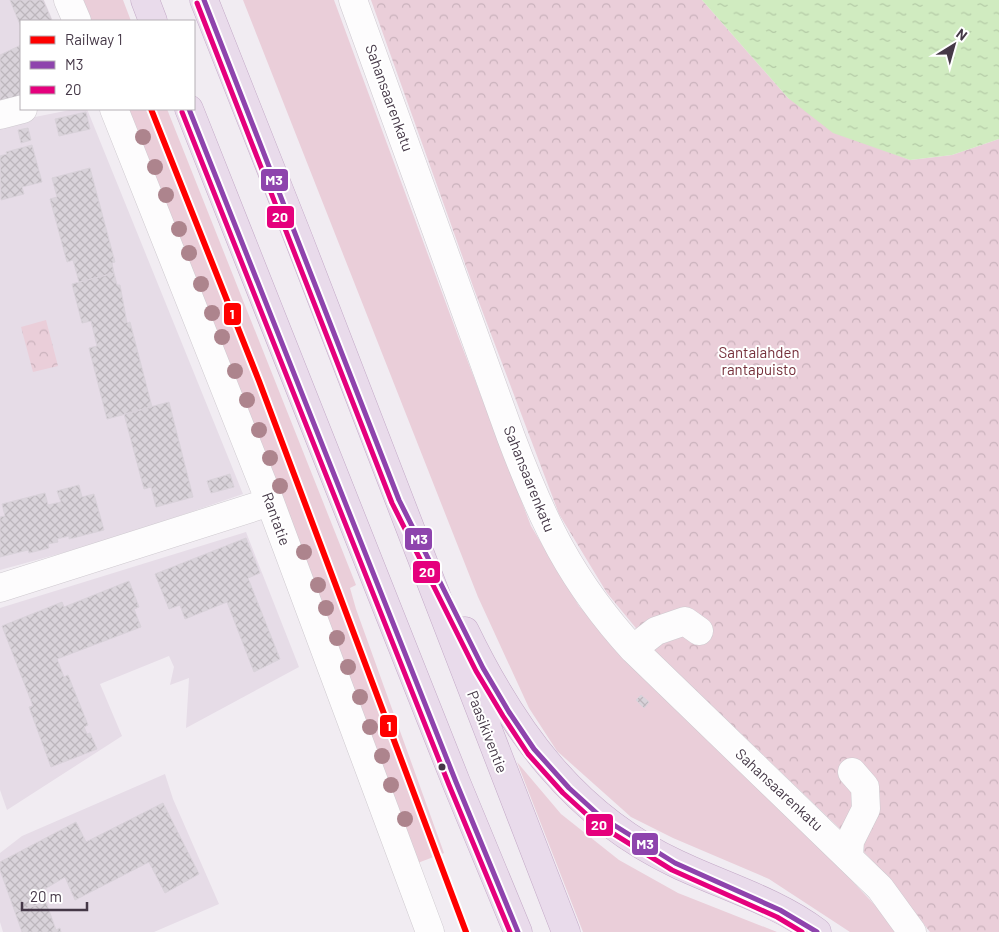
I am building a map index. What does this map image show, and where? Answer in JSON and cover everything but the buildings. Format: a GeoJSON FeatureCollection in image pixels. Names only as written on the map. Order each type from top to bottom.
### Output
{"type":"FeatureCollection","features":[{"type":"Feature","properties":{"kind":"highway"},"geometry":{"type":"LineString","coordinates":[[145,0],[153,20]]}},
{"type":"Feature","properties":{"kind":"highway","name":"Paasikiventie"},"geometry":{"type":"LineString","coordinates":[[204,0],[566,932]]}},
{"type":"Feature","properties":{"kind":"highway"},"geometry":{"type":"LineString","coordinates":[[189,110],[518,932]]}},
{"type":"Feature","properties":{"kind":"highway"},"geometry":{"type":"LineString","coordinates":[[399,500],[484,668],[509,712],[534,749],[568,788],[601,818],[638,842],[675,863],[780,910],[817,932]]}},
{"type":"Feature","properties":{"kind":"street"},"geometry":{"type":"LineString","coordinates":[[68,0],[77,20]]}},
{"type":"Feature","properties":{"kind":"street","name":"Sahansaarenkatu"},"geometry":{"type":"LineString","coordinates":[[353,0],[535,501],[557,546],[602,615],[633,649],[849,856],[880,888],[912,932]]}},
{"type":"Feature","properties":{"kind":"street"},"geometry":{"type":"LineString","coordinates":[[0,115],[20,110]]}},
{"type":"Feature","properties":{"kind":"street","name":"Rantatie"},"geometry":{"type":"LineString","coordinates":[[114,110],[270,502],[430,932]]}},
{"type":"Feature","properties":{"kind":"street"},"geometry":{"type":"LineString","coordinates":[[0,588],[270,502]]}},
{"type":"Feature","properties":{"kind":"street"},"geometry":{"type":"LineString","coordinates":[[633,649],[656,631],[685,620],[699,631]]}},
{"type":"Feature","properties":{"kind":"street"},"geometry":{"type":"LineString","coordinates":[[849,856],[850,842],[866,809],[865,787],[852,772]]}},
{"type":"Feature","properties":{"kind":"shaded area"},"geometry":{"type":"Polygon","coordinates":[[[0,0],[44,0],[53,20],[20,20],[20,101],[0,107],[0,0]]]}},
{"type":"Feature","properties":{"kind":"shaded area"},"geometry":{"type":"Polygon","coordinates":[[[70,110],[87,110],[243,494],[106,541],[0,570],[0,124],[70,110]]]}},
{"type":"Feature","properties":{"kind":"shaded area"},"geometry":{"type":"Polygon","coordinates":[[[246,532],[299,667],[186,728],[189,678],[170,685],[174,667],[169,656],[100,684],[122,736],[7,810],[0,790],[0,608],[246,532]]]}},
{"type":"Feature","properties":{"kind":"shaded area"},"geometry":{"type":"Polygon","coordinates":[[[165,774],[173,799],[219,904],[154,932],[3,932],[0,922],[0,853],[22,836],[165,774]]]}},
{"type":"Feature","properties":{"kind":"green space"},"geometry":{"type":"Polygon","coordinates":[[[81,0],[123,0],[131,20],[91,20],[81,0]]]}},
{"type":"Feature","properties":{"kind":"green space"},"geometry":{"type":"Polygon","coordinates":[[[243,0],[334,0],[458,336],[531,526],[579,606],[637,670],[817,844],[888,919],[896,932],[850,932],[769,879],[673,838],[631,817],[557,751],[529,708],[478,597],[243,0]]]}},
{"type":"Feature","properties":{"kind":"green space","name":"Santalahden rantapuisto"},"geometry":{"type":"Polygon","coordinates":[[[371,0],[702,0],[788,98],[875,146],[910,160],[952,155],[999,139],[999,932],[930,932],[884,873],[654,650],[607,593],[559,514],[474,289],[371,0]]]}},
{"type":"Feature","properties":{"kind":"green space"},"geometry":{"type":"Polygon","coordinates":[[[125,110],[167,110],[356,585],[350,588],[356,609],[444,853],[415,864],[125,110]]]}},
{"type":"Feature","properties":{"kind":"green space"},"geometry":{"type":"Polygon","coordinates":[[[46,320],[58,366],[33,372],[21,327],[46,320]]]}},
{"type":"Feature","properties":{"kind":"green space"},"geometry":{"type":"Polygon","coordinates":[[[517,762],[561,814],[619,860],[678,893],[777,932],[583,932],[517,762]]]}},
{"type":"Feature","properties":{"kind":"water"},"geometry":{"type":"Polygon","coordinates":[[[702,0],[999,0],[999,139],[952,155],[910,160],[833,133],[788,98],[702,0]]]}},
{"type":"Feature","properties":{"kind":"rail line","name":"1"},"geometry":{"type":"LineString","coordinates":[[151,110],[259,381],[466,932]]}},
{"type":"Feature","properties":{"kind":"transit line","name":"M3"},"geometry":{"type":"LineString","coordinates":[[204,0],[399,500],[483,668],[509,712],[534,749],[569,788],[601,817],[675,863],[780,910],[817,932]]}},
{"type":"Feature","properties":{"kind":"transit line","name":"20"},"geometry":{"type":"LineString","coordinates":[[197,3],[392,503],[476,671],[503,716],[528,754],[563,793],[596,823],[672,870],[777,917],[802,932]]}},
{"type":"Feature","properties":{"kind":"transit line","name":"M3"},"geometry":{"type":"LineString","coordinates":[[189,110],[456,782],[518,932]]}},
{"type":"Feature","properties":{"kind":"transit line","name":"20"},"geometry":{"type":"LineString","coordinates":[[182,112],[449,785],[510,932]]}}]}
